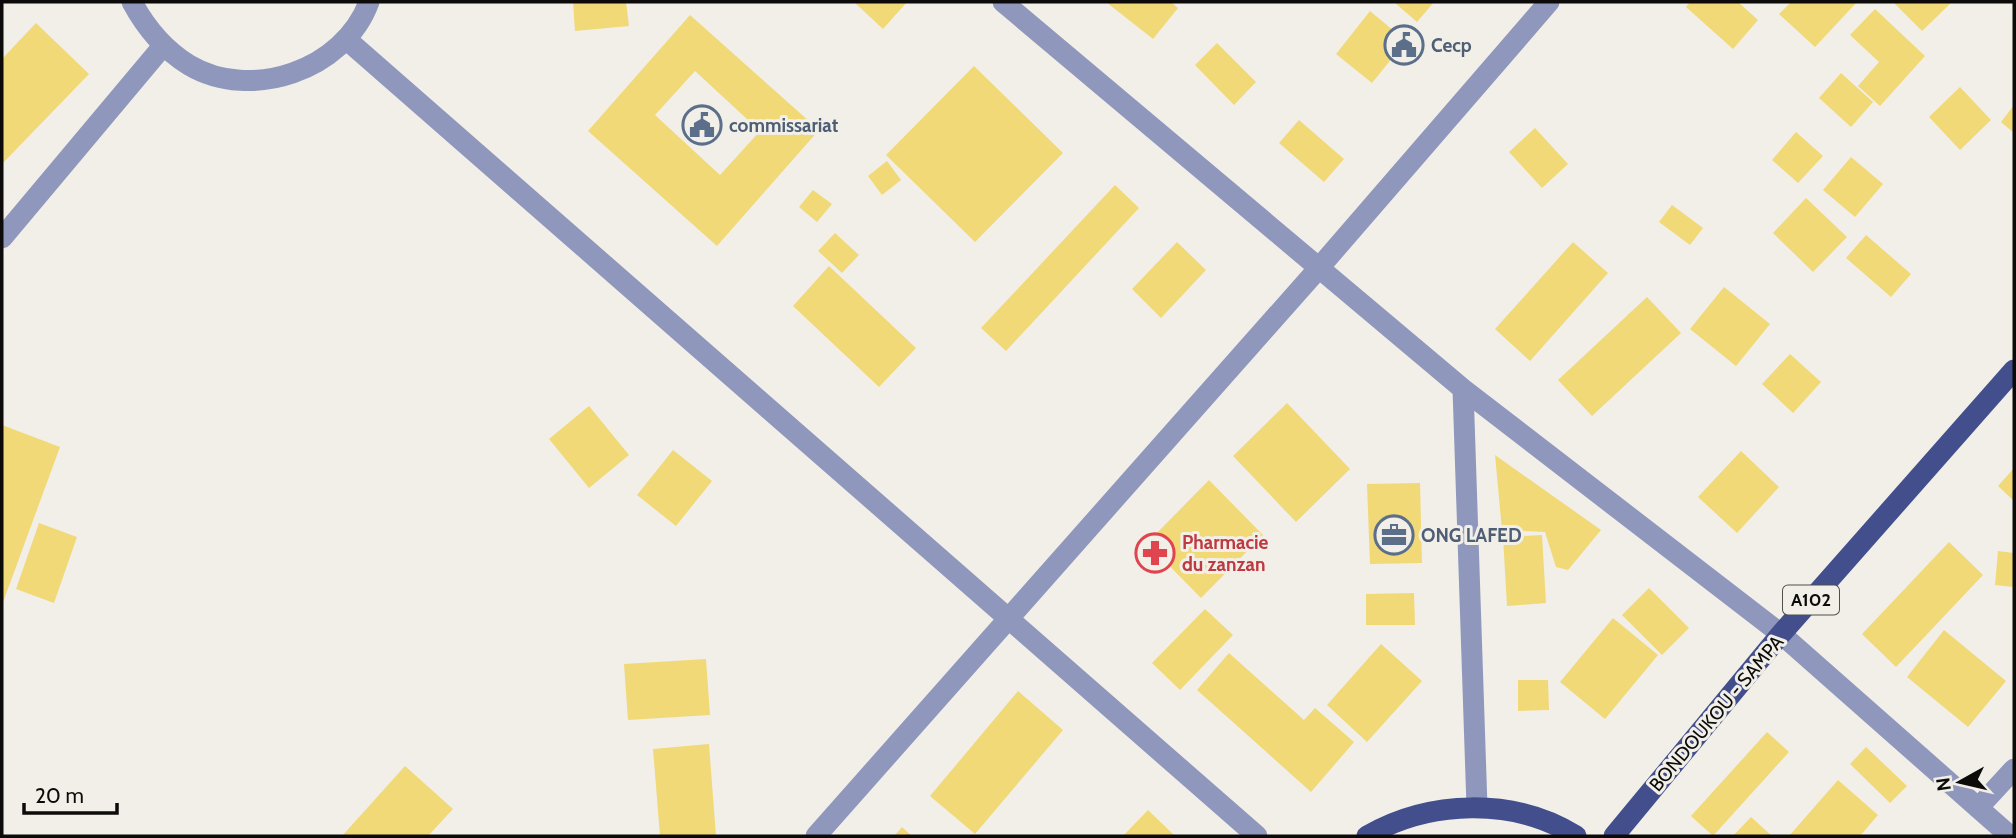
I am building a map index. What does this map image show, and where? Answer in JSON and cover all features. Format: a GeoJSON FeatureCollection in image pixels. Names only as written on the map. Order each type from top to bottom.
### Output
{"type":"FeatureCollection","features":[{"type":"Feature","properties":{"kind":"main road","name":"BONDOUKOU - SAMPA"},"geometry":{"type":"LineString","coordinates":[[1614,836],[1781,634],[2014,370]]}},
{"type":"Feature","properties":{"kind":"main road"},"geometry":{"type":"LineString","coordinates":[[1367,836],[1385,826],[1430,811],[1477,807],[1510,811],[1542,820],[1576,836]]}},
{"type":"Feature","properties":{"kind":"street"},"geometry":{"type":"LineString","coordinates":[[132,2],[145,25],[163,46],[191,66],[222,78],[256,81],[289,75],[320,61],[346,39],[369,2]]}},
{"type":"Feature","properties":{"kind":"street"},"geometry":{"type":"LineString","coordinates":[[1003,2],[1463,389],[1781,634],[2010,836]]}},
{"type":"Feature","properties":{"kind":"street"},"geometry":{"type":"LineString","coordinates":[[816,836],[1318,269],[1549,2]]}},
{"type":"Feature","properties":{"kind":"street"},"geometry":{"type":"LineString","coordinates":[[346,39],[1257,836]]}},
{"type":"Feature","properties":{"kind":"street"},"geometry":{"type":"LineString","coordinates":[[2,238],[163,46]]}},
{"type":"Feature","properties":{"kind":"street"},"geometry":{"type":"LineString","coordinates":[[1463,389],[1477,807]]}},
{"type":"Feature","properties":{"kind":"street"},"geometry":{"type":"LineString","coordinates":[[1978,808],[2014,769]]}},
{"type":"Feature","properties":{"kind":"building"},"geometry":{"type":"Polygon","coordinates":[[[573,2],[626,2],[629,26],[575,31],[573,2]]]}},
{"type":"Feature","properties":{"kind":"building"},"geometry":{"type":"Polygon","coordinates":[[[854,2],[907,2],[883,29],[854,2]]]}},
{"type":"Feature","properties":{"kind":"building"},"geometry":{"type":"Polygon","coordinates":[[[1106,2],[1171,2],[1178,8],[1153,39],[1106,2]]]}},
{"type":"Feature","properties":{"kind":"building"},"geometry":{"type":"Polygon","coordinates":[[[1394,2],[1434,2],[1417,22],[1394,2]]]}},
{"type":"Feature","properties":{"kind":"building"},"geometry":{"type":"Polygon","coordinates":[[[1690,2],[1738,2],[1758,20],[1733,49],[1686,7],[1690,2]]]}},
{"type":"Feature","properties":{"kind":"building"},"geometry":{"type":"Polygon","coordinates":[[[1791,2],[1857,2],[1815,47],[1779,14],[1791,2]]]}},
{"type":"Feature","properties":{"kind":"building"},"geometry":{"type":"Polygon","coordinates":[[[1893,2],[1952,2],[1922,31],[1893,2]]]}},
{"type":"Feature","properties":{"kind":"building"},"geometry":{"type":"Polygon","coordinates":[[[1875,9],[1925,56],[1880,106],[1858,86],[1879,62],[1850,35],[1875,9]]]}},
{"type":"Feature","properties":{"kind":"building"},"geometry":{"type":"Polygon","coordinates":[[[1370,11],[1406,41],[1372,83],[1336,54],[1370,11]]]}},
{"type":"Feature","properties":{"kind":"building"},"geometry":{"type":"Polygon","coordinates":[[[690,15],[819,130],[717,246],[588,131],[690,15]],[[695,71],[655,115],[720,175],[760,131],[695,71]]]}},
{"type":"Feature","properties":{"kind":"building"},"geometry":{"type":"Polygon","coordinates":[[[36,23],[89,74],[2,164],[2,59],[36,23]]]}},
{"type":"Feature","properties":{"kind":"building"},"geometry":{"type":"Polygon","coordinates":[[[1217,43],[1256,82],[1234,105],[1195,65],[1217,43]]]}},
{"type":"Feature","properties":{"kind":"building"},"geometry":{"type":"Polygon","coordinates":[[[974,66],[1063,153],[975,242],[886,155],[974,66]]]}},
{"type":"Feature","properties":{"kind":"building"},"geometry":{"type":"Polygon","coordinates":[[[1841,73],[1873,102],[1851,127],[1819,98],[1841,73]]]}},
{"type":"Feature","properties":{"kind":"building"},"geometry":{"type":"Polygon","coordinates":[[[1960,87],[1991,120],[1960,150],[1929,117],[1960,87]]]}},
{"type":"Feature","properties":{"kind":"building"},"geometry":{"type":"Polygon","coordinates":[[[2014,105],[2014,133],[2001,122],[2014,105]]]}},
{"type":"Feature","properties":{"kind":"building"},"geometry":{"type":"Polygon","coordinates":[[[1299,120],[1344,159],[1324,182],[1279,143],[1299,120]]]}},
{"type":"Feature","properties":{"kind":"building"},"geometry":{"type":"Polygon","coordinates":[[[1535,128],[1568,164],[1542,188],[1509,152],[1535,128]]]}},
{"type":"Feature","properties":{"kind":"building"},"geometry":{"type":"Polygon","coordinates":[[[1796,132],[1823,156],[1798,183],[1772,160],[1796,132]]]}},
{"type":"Feature","properties":{"kind":"building"},"geometry":{"type":"Polygon","coordinates":[[[1851,157],[1883,184],[1855,217],[1823,190],[1851,157]]]}},
{"type":"Feature","properties":{"kind":"building"},"geometry":{"type":"Polygon","coordinates":[[[887,161],[901,180],[882,195],[868,176],[887,161]]]}},
{"type":"Feature","properties":{"kind":"building"},"geometry":{"type":"Polygon","coordinates":[[[1115,185],[1139,208],[1006,351],[981,328],[1115,185]]]}},
{"type":"Feature","properties":{"kind":"building"},"geometry":{"type":"Polygon","coordinates":[[[813,190],[832,204],[817,222],[799,207],[813,190]]]}},
{"type":"Feature","properties":{"kind":"building"},"geometry":{"type":"Polygon","coordinates":[[[1806,198],[1847,237],[1813,272],[1773,233],[1806,198]]]}},
{"type":"Feature","properties":{"kind":"building"},"geometry":{"type":"Polygon","coordinates":[[[1672,205],[1703,228],[1690,245],[1659,222],[1672,205]]]}},
{"type":"Feature","properties":{"kind":"building"},"geometry":{"type":"Polygon","coordinates":[[[835,233],[859,255],[842,273],[818,251],[835,233]]]}},
{"type":"Feature","properties":{"kind":"building"},"geometry":{"type":"Polygon","coordinates":[[[1866,235],[1911,274],[1891,297],[1846,258],[1866,235]]]}},
{"type":"Feature","properties":{"kind":"building"},"geometry":{"type":"Polygon","coordinates":[[[1177,242],[1206,270],[1161,318],[1132,289],[1177,242]]]}},
{"type":"Feature","properties":{"kind":"building"},"geometry":{"type":"Polygon","coordinates":[[[1573,242],[1608,273],[1530,361],[1495,329],[1573,242]]]}},
{"type":"Feature","properties":{"kind":"building"},"geometry":{"type":"Polygon","coordinates":[[[829,266],[916,348],[879,387],[793,306],[829,266]]]}},
{"type":"Feature","properties":{"kind":"building"},"geometry":{"type":"Polygon","coordinates":[[[1724,287],[1770,324],[1736,366],[1690,329],[1724,287]]]}},
{"type":"Feature","properties":{"kind":"building"},"geometry":{"type":"Polygon","coordinates":[[[1647,297],[1681,333],[1592,416],[1558,380],[1647,297]]]}},
{"type":"Feature","properties":{"kind":"building"},"geometry":{"type":"Polygon","coordinates":[[[1790,354],[1821,382],[1793,413],[1762,384],[1790,354]]]}},
{"type":"Feature","properties":{"kind":"building"},"geometry":{"type":"Polygon","coordinates":[[[1287,403],[1350,469],[1296,522],[1233,456],[1287,403]]]}},
{"type":"Feature","properties":{"kind":"building"},"geometry":{"type":"Polygon","coordinates":[[[589,406],[629,455],[589,488],[549,439],[589,406]]]}},
{"type":"Feature","properties":{"kind":"building"},"geometry":{"type":"Polygon","coordinates":[[[2,425],[60,447],[2,605],[2,425]]]}},
{"type":"Feature","properties":{"kind":"building"},"geometry":{"type":"Polygon","coordinates":[[[673,450],[712,481],[676,526],[637,495],[673,450]]]}},
{"type":"Feature","properties":{"kind":"building"},"geometry":{"type":"Polygon","coordinates":[[[1741,451],[1779,487],[1737,533],[1698,497],[1741,451]]]}},
{"type":"Feature","properties":{"kind":"building"},"geometry":{"type":"Polygon","coordinates":[[[1495,455],[1601,530],[1568,570],[1556,567],[1545,532],[1502,530],[1495,455]]]}},
{"type":"Feature","properties":{"kind":"building"},"geometry":{"type":"Polygon","coordinates":[[[2014,468],[2014,501],[1998,486],[2014,468]]]}},
{"type":"Feature","properties":{"kind":"building"},"geometry":{"type":"Polygon","coordinates":[[[1209,480],[1263,535],[1201,598],[1147,543],[1209,480]]]}},
{"type":"Feature","properties":{"kind":"building"},"geometry":{"type":"Polygon","coordinates":[[[1420,483],[1422,563],[1370,564],[1367,484],[1420,483]]]}},
{"type":"Feature","properties":{"kind":"building"},"geometry":{"type":"Polygon","coordinates":[[[39,523],[77,537],[54,603],[16,589],[39,523]]]}},
{"type":"Feature","properties":{"kind":"building"},"geometry":{"type":"Polygon","coordinates":[[[1542,535],[1546,603],[1507,606],[1503,537],[1542,535]]]}},
{"type":"Feature","properties":{"kind":"building"},"geometry":{"type":"Polygon","coordinates":[[[1949,542],[1983,575],[1896,667],[1862,634],[1949,542]]]}},
{"type":"Feature","properties":{"kind":"building"},"geometry":{"type":"Polygon","coordinates":[[[1998,551],[2014,553],[2014,587],[1995,585],[1998,551]]]}},
{"type":"Feature","properties":{"kind":"building"},"geometry":{"type":"Polygon","coordinates":[[[1649,588],[1689,628],[1662,655],[1622,615],[1649,588]]]}},
{"type":"Feature","properties":{"kind":"building"},"geometry":{"type":"Polygon","coordinates":[[[1414,593],[1415,625],[1366,625],[1366,594],[1414,593]]]}},
{"type":"Feature","properties":{"kind":"building"},"geometry":{"type":"Polygon","coordinates":[[[1205,609],[1233,635],[1180,690],[1152,663],[1205,609]]]}},
{"type":"Feature","properties":{"kind":"building"},"geometry":{"type":"Polygon","coordinates":[[[1613,618],[1658,655],[1605,719],[1560,682],[1613,618]]]}},
{"type":"Feature","properties":{"kind":"building"},"geometry":{"type":"Polygon","coordinates":[[[1944,630],[2006,681],[1968,727],[1907,677],[1944,630]]]}},
{"type":"Feature","properties":{"kind":"building"},"geometry":{"type":"Polygon","coordinates":[[[1381,644],[1422,681],[1367,742],[1327,705],[1381,644]]]}},
{"type":"Feature","properties":{"kind":"building"},"geometry":{"type":"Polygon","coordinates":[[[1229,653],[1304,720],[1315,708],[1354,742],[1311,792],[1197,690],[1229,653]]]}},
{"type":"Feature","properties":{"kind":"building"},"geometry":{"type":"Polygon","coordinates":[[[706,659],[710,715],[628,720],[624,664],[706,659]]]}},
{"type":"Feature","properties":{"kind":"building"},"geometry":{"type":"Polygon","coordinates":[[[1518,680],[1548,680],[1549,710],[1518,711],[1518,680]]]}},
{"type":"Feature","properties":{"kind":"building"},"geometry":{"type":"Polygon","coordinates":[[[1018,691],[1063,730],[975,834],[930,796],[1018,691]]]}},
{"type":"Feature","properties":{"kind":"building"},"geometry":{"type":"Polygon","coordinates":[[[1767,732],[1789,752],[1713,836],[1691,816],[1767,732]]]}},
{"type":"Feature","properties":{"kind":"building"},"geometry":{"type":"Polygon","coordinates":[[[709,744],[716,836],[660,836],[653,749],[709,744]]]}},
{"type":"Feature","properties":{"kind":"building"},"geometry":{"type":"Polygon","coordinates":[[[1866,747],[1907,786],[1890,803],[1850,764],[1866,747]]]}},
{"type":"Feature","properties":{"kind":"building"},"geometry":{"type":"Polygon","coordinates":[[[405,766],[453,809],[428,836],[342,836],[405,766]]]}},
{"type":"Feature","properties":{"kind":"building"},"geometry":{"type":"Polygon","coordinates":[[[1838,780],[1878,815],[1860,836],[1789,836],[1838,780]]]}},
{"type":"Feature","properties":{"kind":"building"},"geometry":{"type":"Polygon","coordinates":[[[1148,810],[1175,836],[1123,836],[1148,810]]]}},
{"type":"Feature","properties":{"kind":"building"},"geometry":{"type":"Polygon","coordinates":[[[1751,817],[1772,836],[1733,836],[1751,817]]]}},
{"type":"Feature","properties":{"kind":"building"},"geometry":{"type":"Polygon","coordinates":[[[902,827],[912,836],[894,836],[902,827]]]}},
{"type":"Feature","properties":{"kind":"place","name":"Cecp"},"geometry":{"type":"Point","coordinates":[1404,45]}},
{"type":"Feature","properties":{"kind":"place","name":"commissariat"},"geometry":{"type":"Point","coordinates":[702,125]}},
{"type":"Feature","properties":{"kind":"place","name":"ONG LAFED"},"geometry":{"type":"Point","coordinates":[1394,535]}},
{"type":"Feature","properties":{"kind":"place","name":"Pharmacie du zanzan"},"geometry":{"type":"Point","coordinates":[1155,553]}}]}
